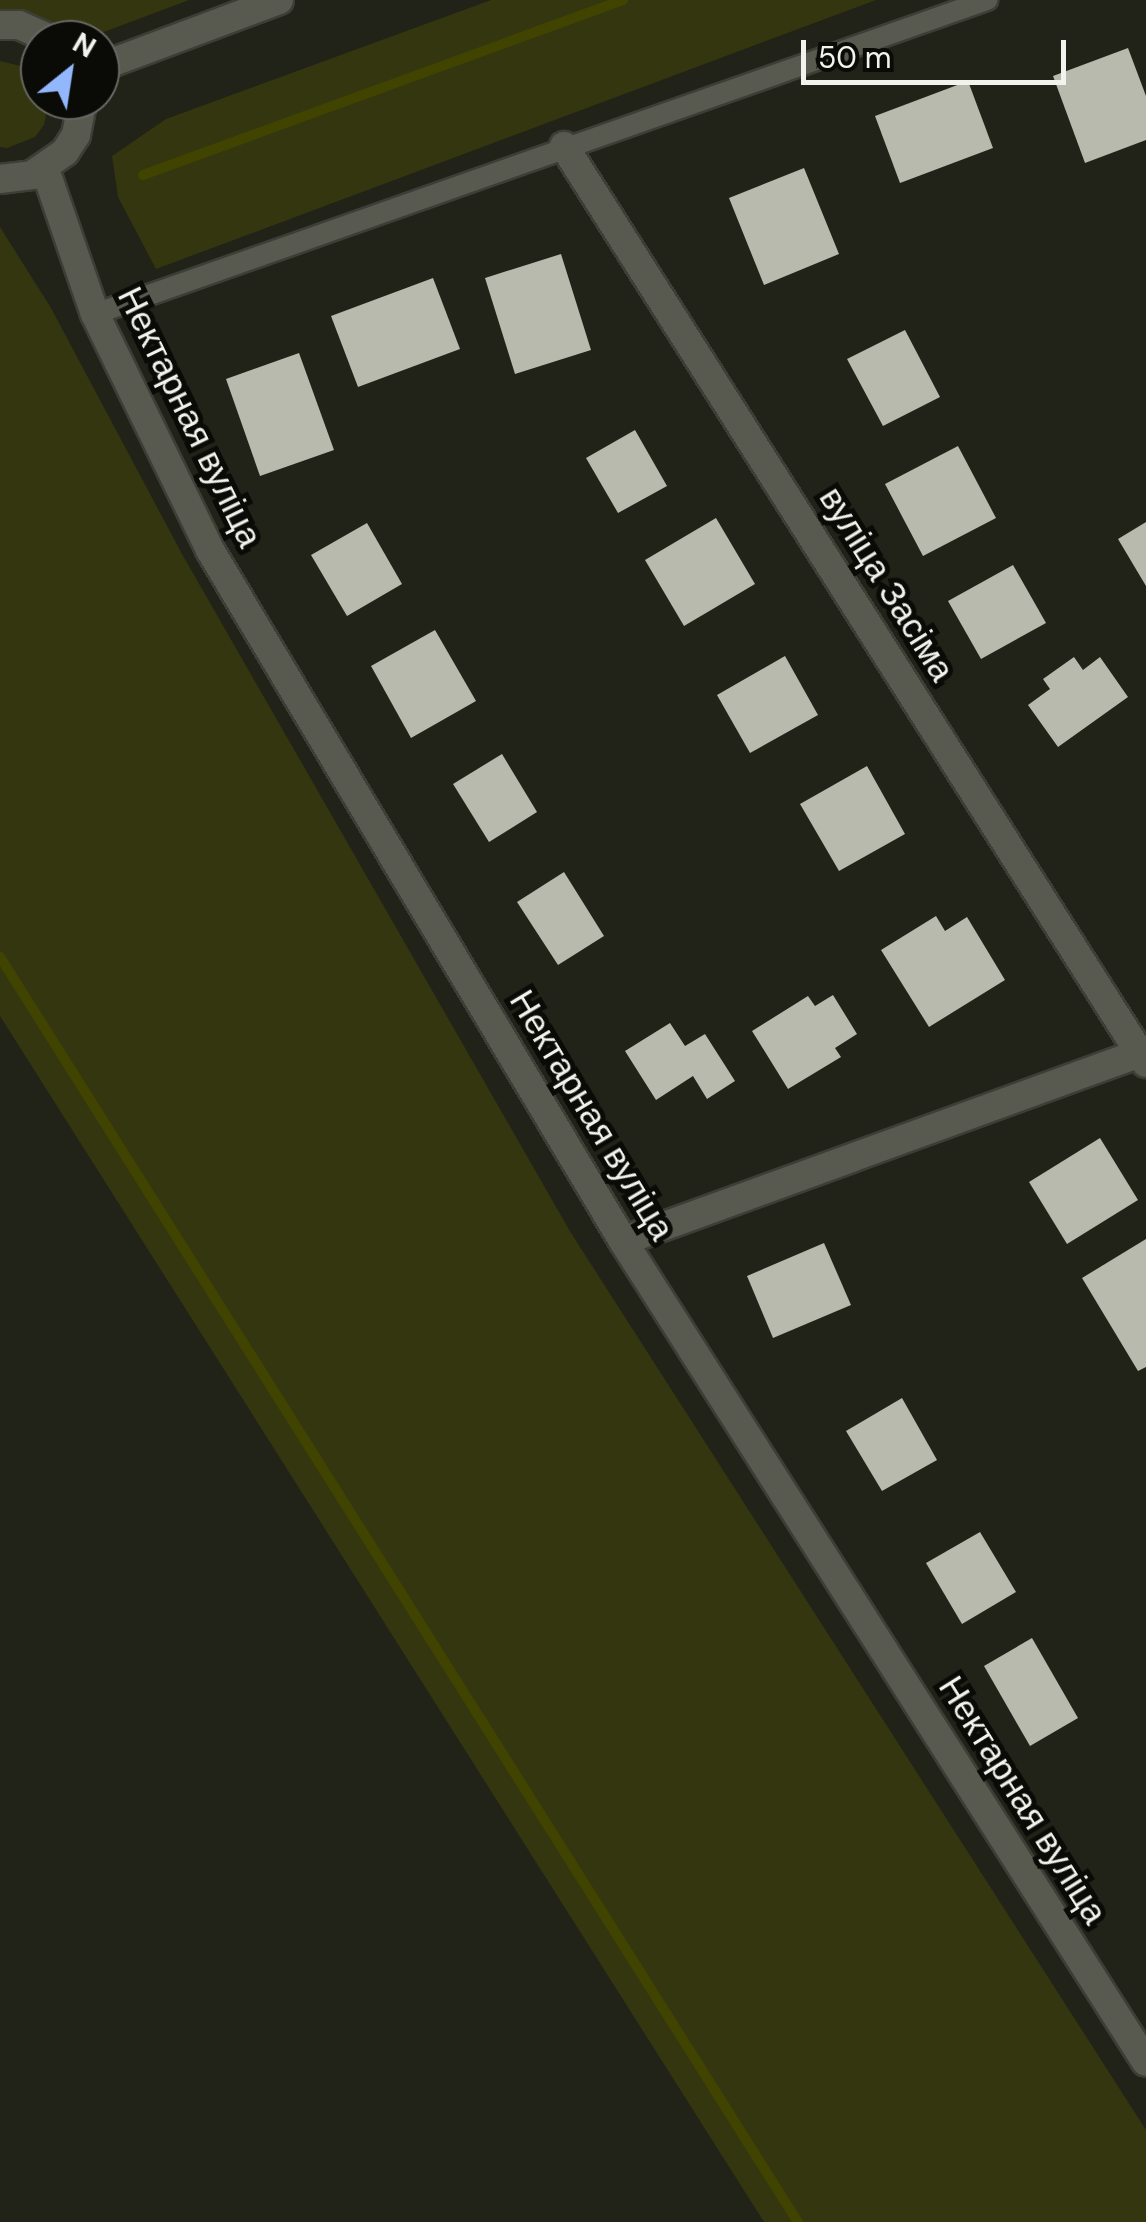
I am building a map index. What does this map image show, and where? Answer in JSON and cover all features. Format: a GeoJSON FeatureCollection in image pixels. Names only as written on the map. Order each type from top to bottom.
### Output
{"type":"FeatureCollection","features":[{"type":"Feature","properties":{"kind":"street"},"geometry":{"type":"LineString","coordinates":[[120,60],[280,0]]}},
{"type":"Feature","properties":{"kind":"street"},"geometry":{"type":"LineString","coordinates":[[0,179],[45,169],[76,134],[79,120]]}},
{"type":"Feature","properties":{"kind":"street","name":"вуліца Засіма"},"geometry":{"type":"LineString","coordinates":[[564,146],[1144,1056]]}},
{"type":"Feature","properties":{"kind":"street","name":"Нектарная вуліца"},"geometry":{"type":"LineString","coordinates":[[45,169],[95,314],[210,550],[623,1241],[1146,2062]]}},
{"type":"Feature","properties":{"kind":"street"},"geometry":{"type":"LineString","coordinates":[[623,1241],[1144,1056]]}},
{"type":"Feature","properties":{"kind":"lane"},"geometry":{"type":"LineString","coordinates":[[95,314],[987,0]]}},
{"type":"Feature","properties":{"kind":"green space"},"geometry":{"type":"Polygon","coordinates":[[[0,0],[189,0],[120,26],[120,20],[48,20],[25,10],[0,17],[0,0]]]}},
{"type":"Feature","properties":{"kind":"green space"},"geometry":{"type":"Polygon","coordinates":[[[491,0],[876,0],[156,269],[118,197],[112,156],[166,119],[491,0]]]}},
{"type":"Feature","properties":{"kind":"green space"},"geometry":{"type":"Polygon","coordinates":[[[0,61],[20,66],[20,120],[45,120],[35,137],[0,147],[0,61]]]}},
{"type":"Feature","properties":{"kind":"green space"},"geometry":{"type":"Polygon","coordinates":[[[0,227],[51,308],[182,554],[571,1233],[1146,2130],[1146,2222],[764,2222],[0,1016],[0,227]]]}},
{"type":"Feature","properties":{"kind":"building"},"geometry":{"type":"Polygon","coordinates":[[[1128,48],[1146,96],[1146,140],[1085,163],[1053,76],[1128,48]]]}},
{"type":"Feature","properties":{"kind":"building"},"geometry":{"type":"Polygon","coordinates":[[[968,81],[993,148],[900,183],[875,116],[968,81]]]}},
{"type":"Feature","properties":{"kind":"building"},"geometry":{"type":"Polygon","coordinates":[[[804,168],[839,254],[764,285],[729,198],[804,168]]]}},
{"type":"Feature","properties":{"kind":"building"},"geometry":{"type":"Polygon","coordinates":[[[561,254],[591,350],[515,374],[485,278],[561,254]]]}},
{"type":"Feature","properties":{"kind":"building"},"geometry":{"type":"Polygon","coordinates":[[[433,278],[460,349],[358,387],[331,316],[433,278]]]}},
{"type":"Feature","properties":{"kind":"building"},"geometry":{"type":"Polygon","coordinates":[[[905,330],[940,397],[883,426],[847,359],[905,330]]]}},
{"type":"Feature","properties":{"kind":"building"},"geometry":{"type":"Polygon","coordinates":[[[299,353],[334,450],[260,476],[226,379],[299,353]]]}},
{"type":"Feature","properties":{"kind":"building"},"geometry":{"type":"Polygon","coordinates":[[[635,430],[667,486],[618,513],[586,458],[635,430]]]}},
{"type":"Feature","properties":{"kind":"building"},"geometry":{"type":"Polygon","coordinates":[[[958,446],[996,518],[923,556],[885,484],[958,446]]]}},
{"type":"Feature","properties":{"kind":"building"},"geometry":{"type":"Polygon","coordinates":[[[716,518],[755,584],[684,626],[645,560],[716,518]]]}},
{"type":"Feature","properties":{"kind":"building"},"geometry":{"type":"Polygon","coordinates":[[[1146,522],[1146,586],[1118,539],[1146,522]]]}},
{"type":"Feature","properties":{"kind":"building"},"geometry":{"type":"Polygon","coordinates":[[[367,523],[402,584],[347,616],[311,555],[367,523]]]}},
{"type":"Feature","properties":{"kind":"building"},"geometry":{"type":"Polygon","coordinates":[[[1013,565],[1046,623],[981,659],[948,601],[1013,565]]]}},
{"type":"Feature","properties":{"kind":"building"},"geometry":{"type":"Polygon","coordinates":[[[435,630],[476,701],[411,738],[371,666],[435,630]]]}},
{"type":"Feature","properties":{"kind":"building"},"geometry":{"type":"Polygon","coordinates":[[[785,656],[818,715],[750,753],[717,695],[785,656]]]}},
{"type":"Feature","properties":{"kind":"building"},"geometry":{"type":"Polygon","coordinates":[[[1074,657],[1083,670],[1100,657],[1128,697],[1058,747],[1028,705],[1050,689],[1043,679],[1074,657]]]}},
{"type":"Feature","properties":{"kind":"building"},"geometry":{"type":"Polygon","coordinates":[[[502,754],[537,812],[489,842],[453,784],[502,754]]]}},
{"type":"Feature","properties":{"kind":"building"},"geometry":{"type":"Polygon","coordinates":[[[867,766],[905,834],[839,871],[800,804],[867,766]]]}},
{"type":"Feature","properties":{"kind":"building"},"geometry":{"type":"Polygon","coordinates":[[[564,872],[604,936],[558,965],[517,902],[564,872]]]}},
{"type":"Feature","properties":{"kind":"building"},"geometry":{"type":"Polygon","coordinates":[[[936,916],[945,931],[967,917],[1005,980],[929,1027],[881,950],[936,916]]]}},
{"type":"Feature","properties":{"kind":"building"},"geometry":{"type":"Polygon","coordinates":[[[833,995],[857,1034],[835,1048],[841,1057],[788,1089],[752,1031],[808,996],[815,1006],[833,995]]]}},
{"type":"Feature","properties":{"kind":"building"},"geometry":{"type":"Polygon","coordinates":[[[670,1023],[685,1046],[705,1034],[735,1081],[707,1099],[693,1076],[656,1100],[625,1051],[670,1023]]]}},
{"type":"Feature","properties":{"kind":"building"},"geometry":{"type":"Polygon","coordinates":[[[1100,1138],[1138,1200],[1067,1244],[1029,1182],[1100,1138]]]}},
{"type":"Feature","properties":{"kind":"building"},"geometry":{"type":"Polygon","coordinates":[[[1146,1239],[1146,1367],[1138,1371],[1082,1278],[1146,1239]]]}},
{"type":"Feature","properties":{"kind":"building"},"geometry":{"type":"Polygon","coordinates":[[[824,1243],[851,1305],[773,1338],[747,1276],[824,1243]]]}},
{"type":"Feature","properties":{"kind":"building"},"geometry":{"type":"Polygon","coordinates":[[[902,1398],[937,1460],[882,1491],[846,1431],[902,1398]]]}},
{"type":"Feature","properties":{"kind":"building"},"geometry":{"type":"Polygon","coordinates":[[[980,1532],[1016,1592],[962,1624],[926,1563],[980,1532]]]}},
{"type":"Feature","properties":{"kind":"building"},"geometry":{"type":"Polygon","coordinates":[[[1032,1638],[1078,1718],[1030,1746],[984,1666],[1032,1638]]]}},
{"type":"Feature","properties":{"kind":"waterway"},"geometry":{"type":"LineString","coordinates":[[143,175],[623,0]]}},
{"type":"Feature","properties":{"kind":"waterway"},"geometry":{"type":"LineString","coordinates":[[0,957],[798,2222]]}}]}
